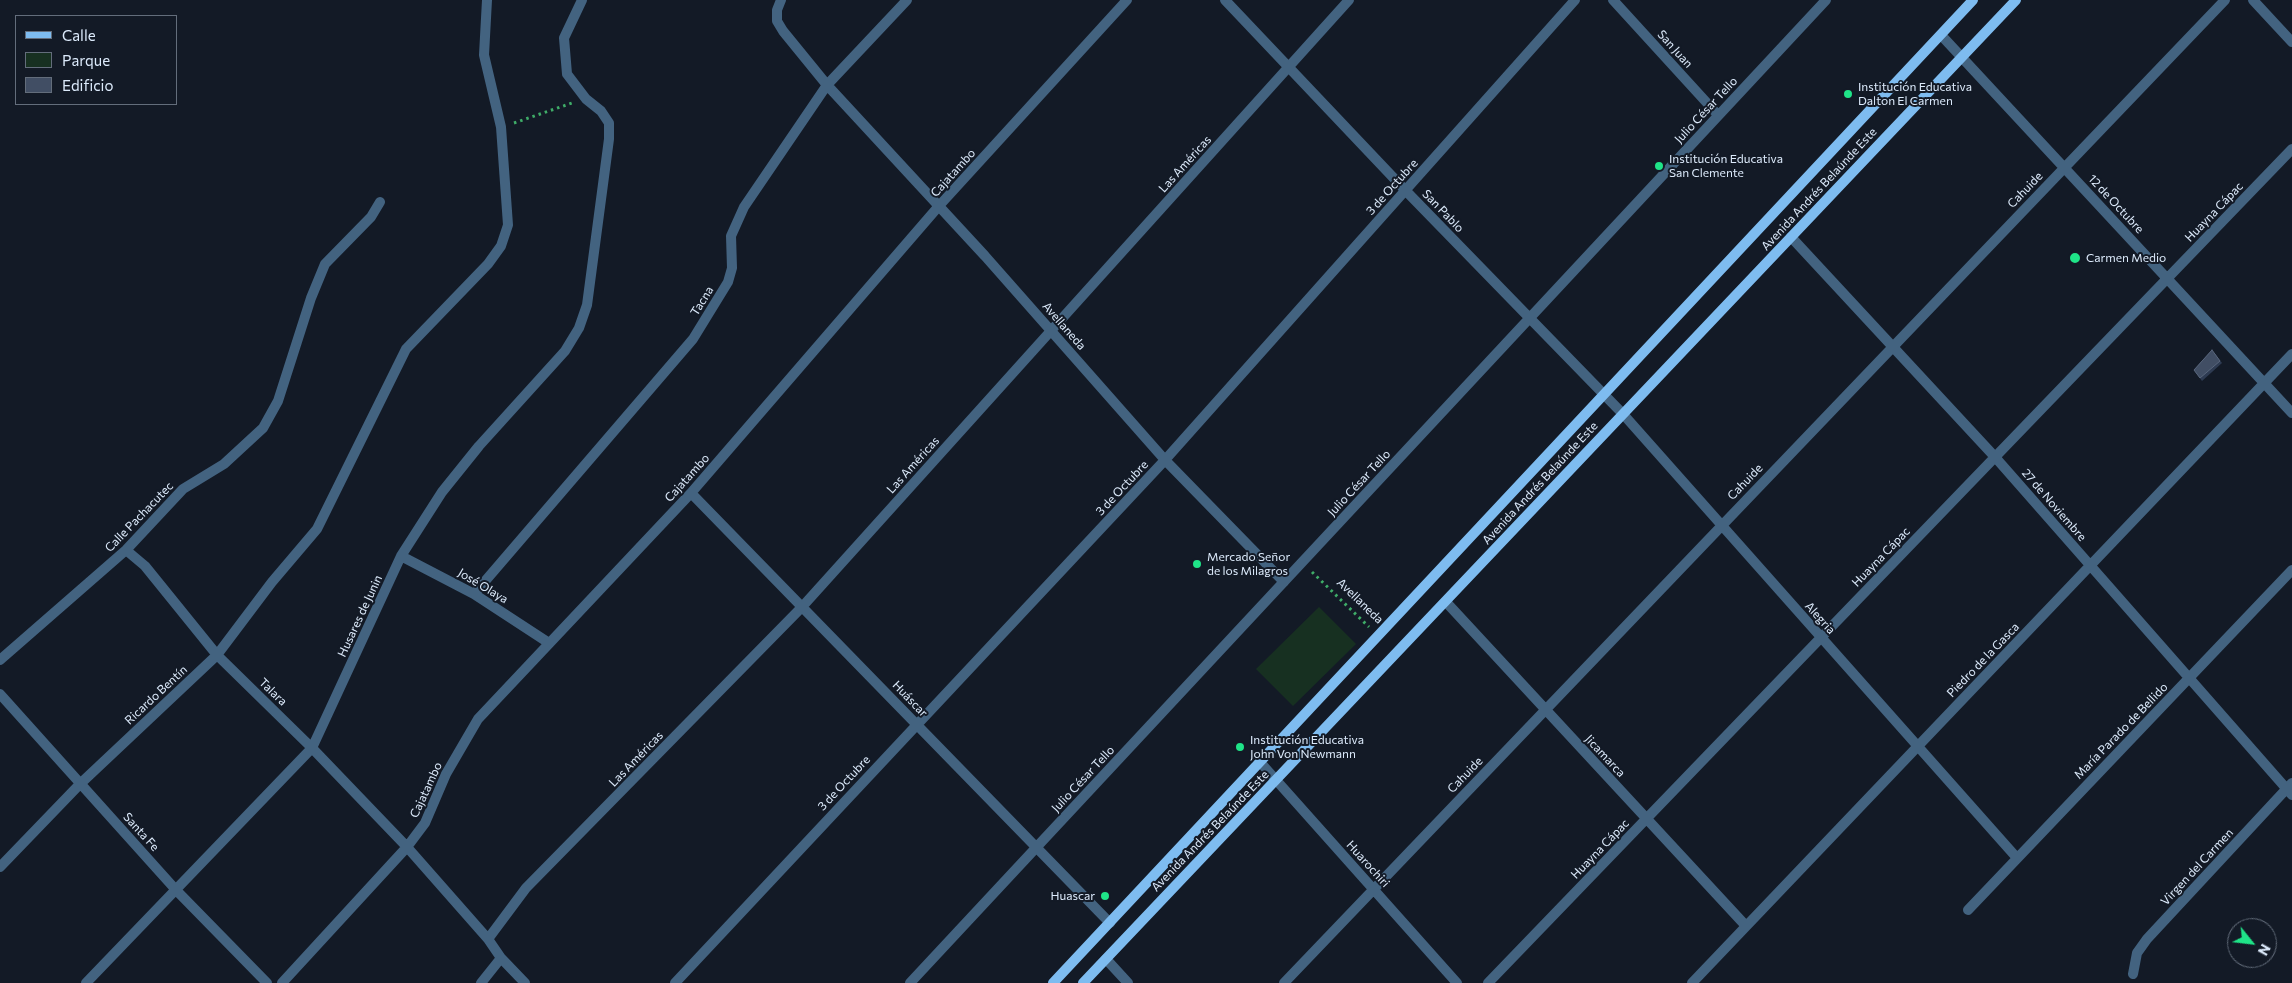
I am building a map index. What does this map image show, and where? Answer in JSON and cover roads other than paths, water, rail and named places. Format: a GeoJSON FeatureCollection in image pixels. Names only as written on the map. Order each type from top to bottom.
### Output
{"type":"FeatureCollection","features":[{"type":"Feature","properties":{"kind":"street","name":"Ricardo Bentín"},"geometry":{"type":"LineString","coordinates":[[0,867],[80,784],[217,654],[272,582],[317,529],[406,349],[488,264],[501,246],[508,226],[501,127],[484,55],[487,0]]}},
{"type":"Feature","properties":{"kind":"street","name":"Husares de Junin"},"geometry":{"type":"LineString","coordinates":[[86,983],[312,748],[401,556],[442,492],[479,446],[565,351],[579,328],[587,305],[609,139],[609,123],[601,111],[586,99],[567,74],[564,38],[582,0]]}},
{"type":"Feature","properties":{"kind":"street","name":"Avellaneda"},"geometry":{"type":"LineString","coordinates":[[781,0],[777,10],[777,21],[827,86],[1052,330],[1165,460],[1284,582]]}},
{"type":"Feature","properties":{"kind":"street","name":"Tacna"},"geometry":{"type":"LineString","coordinates":[[474,594],[693,339],[728,282],[732,268],[731,236],[744,207],[827,86],[906,0]]}},
{"type":"Feature","properties":{"kind":"street","name":"Cajatambo"},"geometry":{"type":"LineString","coordinates":[[282,983],[407,847],[425,823],[446,774],[473,726],[691,493],[938,207],[1128,0]]}},
{"type":"Feature","properties":{"kind":"street","name":"San Pablo"},"geometry":{"type":"LineString","coordinates":[[1225,0],[1406,191],[1604,394]]}},
{"type":"Feature","properties":{"kind":"street","name":"Las Américas"},"geometry":{"type":"LineString","coordinates":[[488,939],[526,888],[802,607],[1350,0]]}},
{"type":"Feature","properties":{"kind":"street","name":"3 de Octubre"},"geometry":{"type":"LineString","coordinates":[[675,983],[1165,460],[1575,0]]}},
{"type":"Feature","properties":{"kind":"street","name":"San Juan"},"geometry":{"type":"LineString","coordinates":[[1613,0],[1718,115]]}},
{"type":"Feature","properties":{"kind":"street","name":"Julio César Tello"},"geometry":{"type":"LineString","coordinates":[[910,983],[1826,0]]}},
{"type":"Feature","properties":{"kind":"street","name":"Avenida Andrés Belaúnde Este"},"geometry":{"type":"LineString","coordinates":[[1053,983],[1973,0]]}},
{"type":"Feature","properties":{"kind":"street","name":"Avenida Andrés Belaúnde Este"},"geometry":{"type":"LineString","coordinates":[[1083,983],[2016,0]]}},
{"type":"Feature","properties":{"kind":"street","name":"Cahuide"},"geometry":{"type":"LineString","coordinates":[[1284,983],[2225,0]]}},
{"type":"Feature","properties":{"kind":"street"},"geometry":{"type":"LineString","coordinates":[[2253,0],[2292,42]]}},
{"type":"Feature","properties":{"kind":"street","name":"12 de Octubre"},"geometry":{"type":"LineString","coordinates":[[1941,35],[1963,56],[2292,413]]}},
{"type":"Feature","properties":{"kind":"street","name":"Huayna Cápac"},"geometry":{"type":"LineString","coordinates":[[1488,983],[2292,149]]}},
{"type":"Feature","properties":{"kind":"street","name":"Calle Pachacutec"},"geometry":{"type":"LineString","coordinates":[[0,660],[126,550],[183,489],[224,464],[263,428],[278,401],[311,298],[325,264],[371,217],[380,202]]}},
{"type":"Feature","properties":{"kind":"street","name":"27 de Noviembre"},"geometry":{"type":"LineString","coordinates":[[1791,237],[1995,456],[2290,789]]}},
{"type":"Feature","properties":{"kind":"street","name":"Piedro de la Gasca"},"geometry":{"type":"LineString","coordinates":[[1692,983],[2292,354]]}},
{"type":"Feature","properties":{"kind":"street","name":"Alegria"},"geometry":{"type":"LineString","coordinates":[[1604,394],[2017,858]]}},
{"type":"Feature","properties":{"kind":"street","name":"Huáscar"},"geometry":{"type":"LineString","coordinates":[[691,493],[1110,923]]}},
{"type":"Feature","properties":{"kind":"street","name":"Talara"},"geometry":{"type":"LineString","coordinates":[[126,550],[145,566],[217,654],[312,748],[407,847],[488,939],[501,958],[526,983]]}},
{"type":"Feature","properties":{"kind":"street","name":"José Olaya"},"geometry":{"type":"LineString","coordinates":[[401,556],[474,594],[549,643]]}},
{"type":"Feature","properties":{"kind":"street","name":"María Parado de Bellido"},"geometry":{"type":"LineString","coordinates":[[1968,910],[2292,570]]}},
{"type":"Feature","properties":{"kind":"street","name":"Jicamarca"},"geometry":{"type":"LineString","coordinates":[[1446,602],[1746,926]]}},
{"type":"Feature","properties":{"kind":"street","name":"Santa Fe"},"geometry":{"type":"LineString","coordinates":[[0,694],[176,890],[267,983]]}},
{"type":"Feature","properties":{"kind":"street","name":"Huarochiri"},"geometry":{"type":"LineString","coordinates":[[1260,762],[1457,983]]}},
{"type":"Feature","properties":{"kind":"street","name":"Virgen del Carmen"},"geometry":{"type":"LineString","coordinates":[[2133,974],[2137,953],[2147,939],[2290,789]]}},
{"type":"Feature","properties":{"kind":"street"},"geometry":{"type":"LineString","coordinates":[[480,983],[501,958]]}},
{"type":"Feature","properties":{"kind":"street"},"geometry":{"type":"LineString","coordinates":[[1106,959],[1128,983]]}},
{"type":"Feature","properties":{"kind":"place","name":"Institución Educativa Dalton El Carmen"},"geometry":{"type":"Point","coordinates":[1848,94]}},
{"type":"Feature","properties":{"kind":"place","name":"Institución Educativa San Clemente"},"geometry":{"type":"Point","coordinates":[1659,166]}},
{"type":"Feature","properties":{"kind":"place","name":"Carmen Medio"},"geometry":{"type":"Point","coordinates":[2075,258]}},
{"type":"Feature","properties":{"kind":"place","name":"Mercado Señor de los Milagros"},"geometry":{"type":"Point","coordinates":[1197,564]}},
{"type":"Feature","properties":{"kind":"place","name":"Institución Educativa John Von Newmann"},"geometry":{"type":"Point","coordinates":[1240,747]}},
{"type":"Feature","properties":{"kind":"place","name":"Huascar"},"geometry":{"type":"Point","coordinates":[1105,896]}}]}
